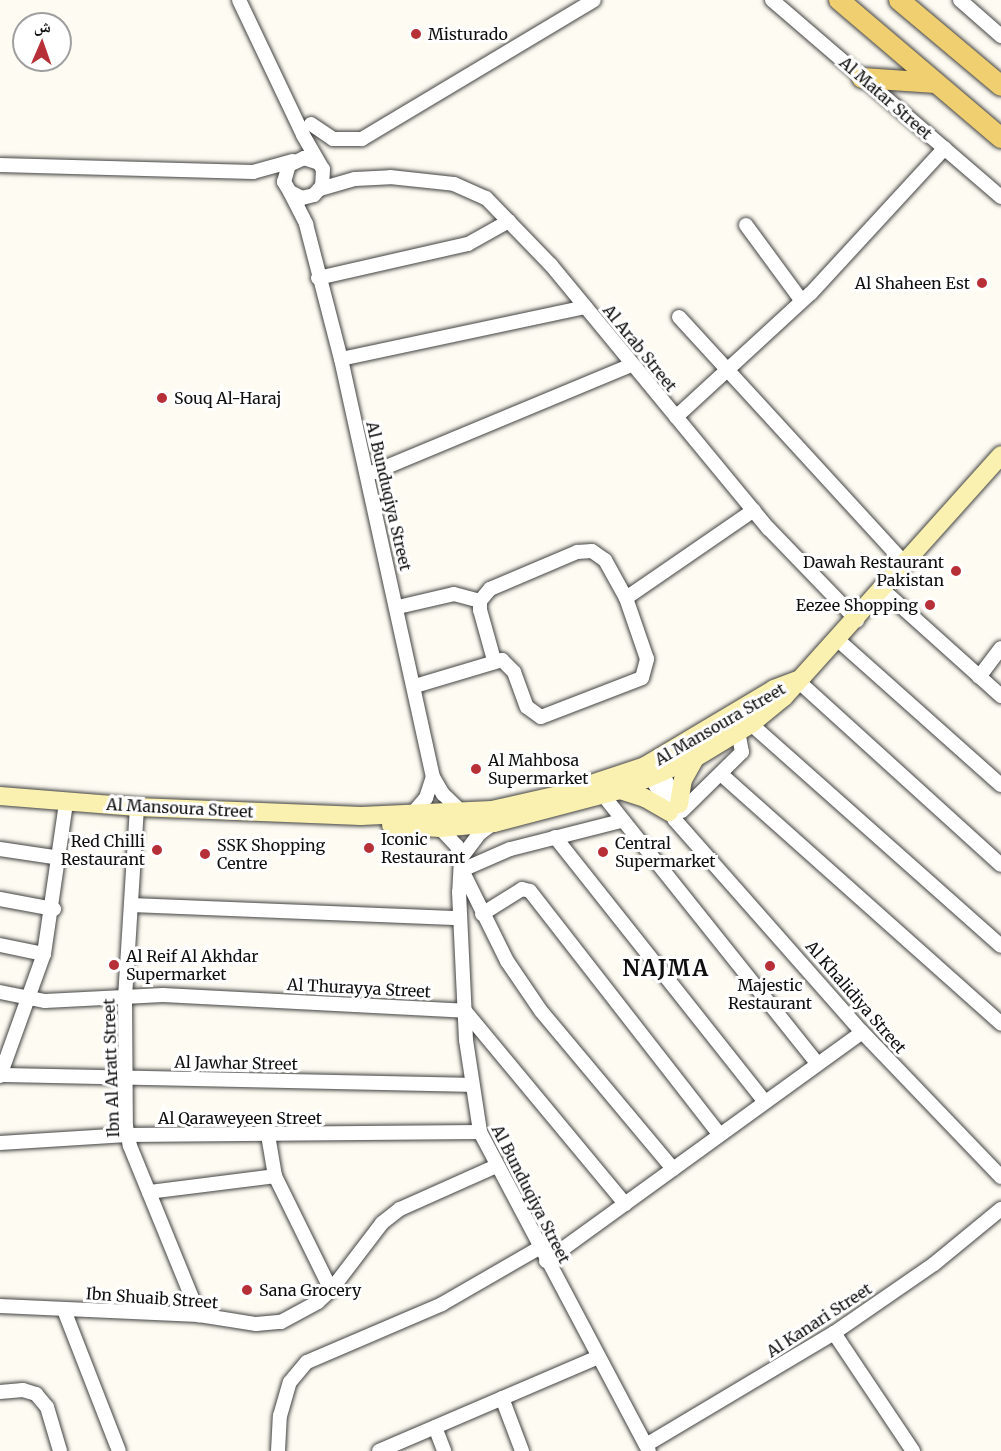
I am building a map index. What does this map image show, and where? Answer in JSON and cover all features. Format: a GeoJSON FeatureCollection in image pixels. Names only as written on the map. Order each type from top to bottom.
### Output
{"type":"FeatureCollection","features":[{"type":"Feature","properties":{"kind":"main road"},"geometry":{"type":"LineString","coordinates":[[840,0],[1001,138]]}},
{"type":"Feature","properties":{"kind":"main road"},"geometry":{"type":"LineString","coordinates":[[899,0],[996,78]]}},
{"type":"Feature","properties":{"kind":"main road"},"geometry":{"type":"LineString","coordinates":[[862,78],[936,82]]}},
{"type":"Feature","properties":{"kind":"main road","name":"Al Mansoura Street"},"geometry":{"type":"LineString","coordinates":[[0,796],[137,807],[361,816],[464,814],[558,795],[694,758],[745,728],[784,697],[797,680],[838,640],[906,566],[1001,455]]}},
{"type":"Feature","properties":{"kind":"main road","name":"Al Mansoura Street"},"geometry":{"type":"LineString","coordinates":[[361,816],[375,823],[440,828],[494,823],[612,792],[654,770],[774,689],[797,680]]}},
{"type":"Feature","properties":{"kind":"main road"},"geometry":{"type":"LineString","coordinates":[[612,792],[645,798],[677,809],[683,780],[694,758]]}},
{"type":"Feature","properties":{"kind":"street"},"geometry":{"type":"LineString","coordinates":[[239,0],[307,130],[320,166],[317,192],[302,198],[287,187],[253,172]]}},
{"type":"Feature","properties":{"kind":"street"},"geometry":{"type":"LineString","coordinates":[[307,130],[333,140],[362,139],[594,0]]}},
{"type":"Feature","properties":{"kind":"street","name":"Al Matar Street"},"geometry":{"type":"LineString","coordinates":[[771,0],[1001,197]]}},
{"type":"Feature","properties":{"kind":"street"},"geometry":{"type":"LineString","coordinates":[[960,0],[1001,36]]}},
{"type":"Feature","properties":{"kind":"street"},"geometry":{"type":"LineString","coordinates":[[287,187],[285,170],[295,160],[307,130]]}},
{"type":"Feature","properties":{"kind":"street"},"geometry":{"type":"LineString","coordinates":[[676,417],[801,300],[945,148]]}},
{"type":"Feature","properties":{"kind":"street"},"geometry":{"type":"LineString","coordinates":[[0,165],[253,172],[295,160],[320,166]]}},
{"type":"Feature","properties":{"kind":"street","name":"Al Arab Street"},"geometry":{"type":"LineString","coordinates":[[320,166],[354,178]]}},
{"type":"Feature","properties":{"kind":"street","name":"Al Arab Street"},"geometry":{"type":"LineString","coordinates":[[317,192],[354,178],[390,177],[454,184],[486,198],[586,307],[631,365],[754,510],[857,620]]}},
{"type":"Feature","properties":{"kind":"street","name":"Al Bunduqiya Street"},"geometry":{"type":"LineString","coordinates":[[287,187],[306,224],[318,278],[341,359],[398,607],[433,777],[442,794],[464,814]]}},
{"type":"Feature","properties":{"kind":"street","name":"Al Bunduqiya Street"},"geometry":{"type":"LineString","coordinates":[[306,224],[317,192]]}},
{"type":"Feature","properties":{"kind":"street"},"geometry":{"type":"LineString","coordinates":[[318,278],[468,244],[509,221]]}},
{"type":"Feature","properties":{"kind":"street"},"geometry":{"type":"LineString","coordinates":[[746,225],[801,300]]}},
{"type":"Feature","properties":{"kind":"street"},"geometry":{"type":"LineString","coordinates":[[341,359],[586,307]]}},
{"type":"Feature","properties":{"kind":"street"},"geometry":{"type":"LineString","coordinates":[[679,317],[726,372],[906,566]]}},
{"type":"Feature","properties":{"kind":"street"},"geometry":{"type":"LineString","coordinates":[[367,475],[631,365]]}},
{"type":"Feature","properties":{"kind":"street"},"geometry":{"type":"LineString","coordinates":[[626,598],[754,510]]}},
{"type":"Feature","properties":{"kind":"street"},"geometry":{"type":"LineString","coordinates":[[415,686],[494,660],[508,663],[527,707],[541,717],[634,681],[646,673],[648,659],[626,598],[605,560],[584,550],[490,589],[480,601]]}},
{"type":"Feature","properties":{"kind":"street"},"geometry":{"type":"LineString","coordinates":[[883,590],[1001,696]]}},
{"type":"Feature","properties":{"kind":"street"},"geometry":{"type":"LineString","coordinates":[[398,607],[454,594],[480,601]]}},
{"type":"Feature","properties":{"kind":"street"},"geometry":{"type":"LineString","coordinates":[[480,601],[494,660]]}},
{"type":"Feature","properties":{"kind":"street"},"geometry":{"type":"LineString","coordinates":[[838,640],[1001,785]]}},
{"type":"Feature","properties":{"kind":"street"},"geometry":{"type":"LineString","coordinates":[[979,677],[1001,648]]}},
{"type":"Feature","properties":{"kind":"street"},"geometry":{"type":"LineString","coordinates":[[797,680],[1001,865]]}},
{"type":"Feature","properties":{"kind":"street"},"geometry":{"type":"LineString","coordinates":[[677,809],[722,775],[742,752],[745,728]]}},
{"type":"Feature","properties":{"kind":"street"},"geometry":{"type":"LineString","coordinates":[[745,728],[1001,946]]}},
{"type":"Feature","properties":{"kind":"street","name":"Al Khalidiya Street"},"geometry":{"type":"LineString","coordinates":[[654,770],[692,834],[862,1032],[1001,1177]]}},
{"type":"Feature","properties":{"kind":"street"},"geometry":{"type":"LineString","coordinates":[[722,775],[1001,1023]]}},
{"type":"Feature","properties":{"kind":"street"},"geometry":{"type":"LineString","coordinates":[[412,814],[424,802],[433,777]]}},
{"type":"Feature","properties":{"kind":"street"},"geometry":{"type":"LineString","coordinates":[[612,792],[621,821],[818,1064]]}},
{"type":"Feature","properties":{"kind":"street"},"geometry":{"type":"LineString","coordinates":[[0,1075],[31,999],[45,954],[54,909],[66,802]]}},
{"type":"Feature","properties":{"kind":"street","name":"Ibn Al Aratt Street"},"geometry":{"type":"LineString","coordinates":[[137,807],[125,998],[128,1135],[199,1315]]}},
{"type":"Feature","properties":{"kind":"street"},"geometry":{"type":"LineString","coordinates":[[461,864],[621,821]]}},
{"type":"Feature","properties":{"kind":"street"},"geometry":{"type":"LineString","coordinates":[[461,864],[480,833],[494,823]]}},
{"type":"Feature","properties":{"kind":"street"},"geometry":{"type":"LineString","coordinates":[[440,828],[457,846],[461,864],[482,914],[541,1011],[673,1169]]}},
{"type":"Feature","properties":{"kind":"street"},"geometry":{"type":"LineString","coordinates":[[555,837],[765,1102]]}},
{"type":"Feature","properties":{"kind":"street"},"geometry":{"type":"LineString","coordinates":[[0,849],[60,858]]}},
{"type":"Feature","properties":{"kind":"street","name":"Al Bunduqiya Street"},"geometry":{"type":"LineString","coordinates":[[461,864],[460,918],[470,1085],[480,1132],[539,1248],[648,1448]]}},
{"type":"Feature","properties":{"kind":"street"},"geometry":{"type":"LineString","coordinates":[[482,914],[527,889],[720,1135]]}},
{"type":"Feature","properties":{"kind":"street"},"geometry":{"type":"LineString","coordinates":[[0,899],[54,909]]}},
{"type":"Feature","properties":{"kind":"street"},"geometry":{"type":"LineString","coordinates":[[130,905],[460,918]]}},
{"type":"Feature","properties":{"kind":"street"},"geometry":{"type":"LineString","coordinates":[[0,945],[45,954]]}},
{"type":"Feature","properties":{"kind":"street","name":"Al Thurayya Street"},"geometry":{"type":"LineString","coordinates":[[0,992],[31,999],[125,998],[162,995],[465,1011]]}},
{"type":"Feature","properties":{"kind":"street"},"geometry":{"type":"LineString","coordinates":[[465,1011],[625,1204]]}},
{"type":"Feature","properties":{"kind":"street"},"geometry":{"type":"LineString","coordinates":[[546,1261],[862,1032]]}},
{"type":"Feature","properties":{"kind":"street","name":"Al Jawhar Street"},"geometry":{"type":"LineString","coordinates":[[0,1075],[470,1085]]}},
{"type":"Feature","properties":{"kind":"street","name":"Al Qaraweyeen Street"},"geometry":{"type":"LineString","coordinates":[[0,1143],[128,1135],[480,1132]]}},
{"type":"Feature","properties":{"kind":"street"},"geometry":{"type":"LineString","coordinates":[[268,1135],[275,1176],[331,1290]]}},
{"type":"Feature","properties":{"kind":"street","name":"Ibn Shuaib Street"},"geometry":{"type":"LineString","coordinates":[[0,1306],[199,1315],[269,1324],[318,1302],[331,1290],[382,1223],[400,1209],[496,1166]]}},
{"type":"Feature","properties":{"kind":"street"},"geometry":{"type":"LineString","coordinates":[[149,1192],[275,1176]]}},
{"type":"Feature","properties":{"kind":"street","name":"Al Kanari Street"},"geometry":{"type":"LineString","coordinates":[[648,1448],[834,1333],[934,1264],[1001,1209]]}},
{"type":"Feature","properties":{"kind":"street"},"geometry":{"type":"LineString","coordinates":[[278,1451],[280,1416],[290,1382],[307,1362],[442,1304],[539,1248]]}},
{"type":"Feature","properties":{"kind":"street"},"geometry":{"type":"LineString","coordinates":[[64,1310],[118,1451]]}},
{"type":"Feature","properties":{"kind":"street"},"geometry":{"type":"LineString","coordinates":[[834,1333],[913,1451]]}},
{"type":"Feature","properties":{"kind":"street"},"geometry":{"type":"LineString","coordinates":[[379,1451],[598,1357]]}},
{"type":"Feature","properties":{"kind":"street"},"geometry":{"type":"LineString","coordinates":[[0,1392],[23,1390],[36,1394],[47,1407],[60,1451]]}},
{"type":"Feature","properties":{"kind":"street"},"geometry":{"type":"LineString","coordinates":[[502,1398],[522,1451]]}},
{"type":"Feature","properties":{"kind":"street"},"geometry":{"type":"LineString","coordinates":[[435,1427],[444,1451]]}},
{"type":"Feature","properties":{"kind":"place","name":"Misturado"},"geometry":{"type":"Point","coordinates":[416,34]}},
{"type":"Feature","properties":{"kind":"place","name":"Al Shaheen Est"},"geometry":{"type":"Point","coordinates":[982,283]}},
{"type":"Feature","properties":{"kind":"place","name":"Souq Al-Haraj"},"geometry":{"type":"Point","coordinates":[162,398]}},
{"type":"Feature","properties":{"kind":"place","name":"Dawah Restaurant Pakistan"},"geometry":{"type":"Point","coordinates":[956,571]}},
{"type":"Feature","properties":{"kind":"place","name":"Eezee Shopping"},"geometry":{"type":"Point","coordinates":[930,605]}},
{"type":"Feature","properties":{"kind":"place","name":"Al Mahbosa Supermarket"},"geometry":{"type":"Point","coordinates":[476,769]}},
{"type":"Feature","properties":{"kind":"place","name":"Iconic Restaurant"},"geometry":{"type":"Point","coordinates":[369,848]}},
{"type":"Feature","properties":{"kind":"place","name":"Red Chilli Restaurant"},"geometry":{"type":"Point","coordinates":[157,850]}},
{"type":"Feature","properties":{"kind":"place","name":"Central Supermarket"},"geometry":{"type":"Point","coordinates":[603,852]}},
{"type":"Feature","properties":{"kind":"place","name":"SSK Shopping Centre"},"geometry":{"type":"Point","coordinates":[205,854]}},
{"type":"Feature","properties":{"kind":"place","name":"Al Reif Al Akhdar Supermarket"},"geometry":{"type":"Point","coordinates":[114,965]}},
{"type":"Feature","properties":{"kind":"place","name":"Majestic Restaurant"},"geometry":{"type":"Point","coordinates":[770,966]}},
{"type":"Feature","properties":{"kind":"place","name":"Sana Grocery"},"geometry":{"type":"Point","coordinates":[247,1290]}},
{"type":"Feature","properties":{"kind":"district","name":"NAJMA"},"geometry":{"type":"Point","coordinates":[666,969]}}]}
